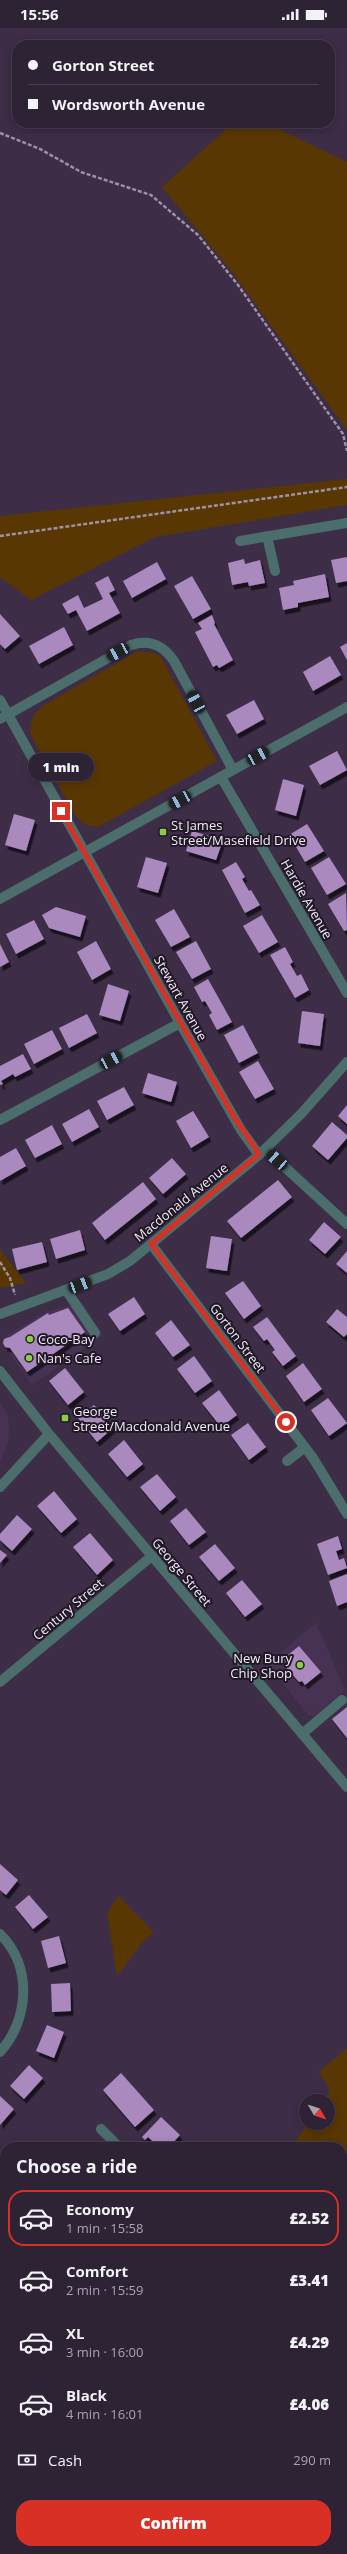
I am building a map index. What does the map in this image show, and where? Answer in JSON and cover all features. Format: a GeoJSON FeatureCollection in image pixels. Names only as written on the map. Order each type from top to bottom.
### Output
{"type":"FeatureCollection","features":[{"type":"Feature","properties":{"kind":"street"},"geometry":{"type":"LineString","coordinates":[[240,540],[347,523]]}},
{"type":"Feature","properties":{"kind":"street"},"geometry":{"type":"LineString","coordinates":[[267,536],[275,571]]}},
{"type":"Feature","properties":{"kind":"street"},"geometry":{"type":"LineString","coordinates":[[4,716],[131,645],[140,642],[156,644],[168,653],[174,661],[233,770]]}},
{"type":"Feature","properties":{"kind":"street","name":"Stewart Avenue"},"geometry":{"type":"LineString","coordinates":[[0,700],[4,716],[84,852],[241,1130],[262,1152],[347,1224]]}},
{"type":"Feature","properties":{"kind":"street"},"geometry":{"type":"LineString","coordinates":[[0,899],[347,707]]}},
{"type":"Feature","properties":{"kind":"street","name":"Hardie Avenue"},"geometry":{"type":"LineString","coordinates":[[221,777],[347,993]]}},
{"type":"Feature","properties":{"kind":"street"},"geometry":{"type":"LineString","coordinates":[[0,1120],[180,1023]]}},
{"type":"Feature","properties":{"kind":"street","name":"Macdonald Avenue"},"geometry":{"type":"LineString","coordinates":[[0,1314],[108,1274],[151,1244],[262,1152],[301,1114],[347,1062]]}},
{"type":"Feature","properties":{"kind":"street","name":"Gorton Street"},"geometry":{"type":"LineString","coordinates":[[151,1244],[313,1458],[347,1514]]}},
{"type":"Feature","properties":{"kind":"street"},"geometry":{"type":"LineString","coordinates":[[66,1290],[95,1333]]}},
{"type":"Feature","properties":{"kind":"street","name":"George Street"},"geometry":{"type":"LineString","coordinates":[[0,1371],[49,1434],[347,1787]]}},
{"type":"Feature","properties":{"kind":"street"},"geometry":{"type":"LineString","coordinates":[[0,1487],[49,1434]]}},
{"type":"Feature","properties":{"kind":"street"},"geometry":{"type":"LineString","coordinates":[[286,1461],[305,1447]]}},
{"type":"Feature","properties":{"kind":"street","name":"Century Street"},"geometry":{"type":"LineString","coordinates":[[0,1682],[152,1556]]}},
{"type":"Feature","properties":{"kind":"street"},"geometry":{"type":"LineString","coordinates":[[302,1734],[342,1700]]}},
{"type":"Feature","properties":{"kind":"street"},"geometry":{"type":"LineString","coordinates":[[0,1934],[13,1952],[20,1967],[24,2001],[20,2018],[0,2052]]}},
{"type":"Feature","properties":{"kind":"street"},"geometry":{"type":"LineString","coordinates":[[100,2129],[114,2142]]}},
{"type":"Feature","properties":{"kind":"path"},"geometry":{"type":"LineString","coordinates":[[0,133],[40,149],[80,172],[151,195],[198,235],[238,285],[343,434],[347,451]]}},
{"type":"Feature","properties":{"kind":"path"},"geometry":{"type":"LineString","coordinates":[[0,536],[347,487]]}},
{"type":"Feature","properties":{"kind":"path"},"geometry":{"type":"LineString","coordinates":[[0,1262],[10,1278],[18,1307]]}},
{"type":"Feature","properties":{"kind":"shaded area"},"geometry":{"type":"Polygon","coordinates":[[[227,128],[276,128],[347,162],[347,430],[232,272],[162,187],[227,128]]]}},
{"type":"Feature","properties":{"kind":"shaded area"},"geometry":{"type":"Polygon","coordinates":[[[347,479],[347,505],[155,537],[31,600],[0,577],[0,516],[347,479]]]}},
{"type":"Feature","properties":{"kind":"shaded area"},"geometry":{"type":"Polygon","coordinates":[[[138,651],[155,653],[162,659],[217,761],[98,827],[85,825],[75,815],[31,736],[31,722],[37,711],[44,705],[138,651]]]}},
{"type":"Feature","properties":{"kind":"shaded area"},"geometry":{"type":"Polygon","coordinates":[[[0,1249],[26,1283],[0,1288],[0,1249]]]}},
{"type":"Feature","properties":{"kind":"shaded area"},"geometry":{"type":"Polygon","coordinates":[[[82,1302],[103,1335],[32,1385],[2,1343],[3,1338],[46,1312],[82,1302]]]}},
{"type":"Feature","properties":{"kind":"shaded area"},"geometry":{"type":"Polygon","coordinates":[[[0,1404],[8,1414],[9,1429],[8,1443],[0,1461],[0,1404]]]}},
{"type":"Feature","properties":{"kind":"shaded area"},"geometry":{"type":"Polygon","coordinates":[[[316,1623],[345,1690],[315,1715],[309,1716],[267,1664],[316,1623]]]}},
{"type":"Feature","properties":{"kind":"shaded area"},"geometry":{"type":"Polygon","coordinates":[[[118,1896],[154,1932],[142,1943],[117,1976],[107,1913],[118,1896]]]}},
{"type":"Feature","properties":{"kind":"shaded area"},"geometry":{"type":"Polygon","coordinates":[[[347,2048],[347,2142],[295,2142],[303,2130],[335,2130],[335,2094],[328,2094],[330,2091],[319,2072],[347,2048]]]}},
{"type":"Feature","properties":{"kind":"building"},"geometry":{"type":"Polygon","coordinates":[[[347,557],[347,581],[336,583],[331,560],[347,557]]]}},
{"type":"Feature","properties":{"kind":"building"},"geometry":{"type":"Polygon","coordinates":[[[244,559],[245,564],[260,560],[265,583],[249,586],[248,582],[232,585],[228,563],[244,559]]]}},
{"type":"Feature","properties":{"kind":"building"},"geometry":{"type":"Polygon","coordinates":[[[157,562],[166,579],[132,598],[123,581],[157,562]]]}},
{"type":"Feature","properties":{"kind":"building"},"geometry":{"type":"Polygon","coordinates":[[[325,574],[329,597],[298,603],[298,607],[283,610],[279,588],[294,585],[293,581],[325,574]]]}},
{"type":"Feature","properties":{"kind":"building"},"geometry":{"type":"Polygon","coordinates":[[[108,576],[115,590],[109,593],[120,613],[87,631],[76,610],[68,614],[62,604],[78,595],[84,608],[103,599],[95,583],[108,576]]]}},
{"type":"Feature","properties":{"kind":"building"},"geometry":{"type":"Polygon","coordinates":[[[192,576],[211,609],[193,619],[174,586],[192,576]]]}},
{"type":"Feature","properties":{"kind":"building"},"geometry":{"type":"Polygon","coordinates":[[[0,614],[20,636],[5,649],[0,644],[0,614]]]}},
{"type":"Feature","properties":{"kind":"building"},"geometry":{"type":"Polygon","coordinates":[[[212,615],[214,624],[233,660],[219,668],[217,665],[213,667],[195,632],[202,629],[198,623],[212,615]]]}},
{"type":"Feature","properties":{"kind":"building"},"geometry":{"type":"Polygon","coordinates":[[[64,627],[73,645],[39,664],[29,646],[64,627]]]}},
{"type":"Feature","properties":{"kind":"building"},"geometry":{"type":"Polygon","coordinates":[[[347,643],[347,660],[340,647],[347,643]]]}},
{"type":"Feature","properties":{"kind":"building"},"geometry":{"type":"Polygon","coordinates":[[[330,656],[341,675],[313,691],[303,672],[330,656]]]}},
{"type":"Feature","properties":{"kind":"building"},"geometry":{"type":"Polygon","coordinates":[[[254,700],[264,719],[237,734],[226,715],[254,700]]]}},
{"type":"Feature","properties":{"kind":"building"},"geometry":{"type":"Polygon","coordinates":[[[337,751],[347,770],[320,785],[309,766],[337,751]]]}},
{"type":"Feature","properties":{"kind":"building"},"geometry":{"type":"Polygon","coordinates":[[[283,779],[304,785],[296,816],[275,810],[283,779]]]}},
{"type":"Feature","properties":{"kind":"building"},"geometry":{"type":"Polygon","coordinates":[[[14,814],[35,820],[26,851],[5,845],[14,814]]]}},
{"type":"Feature","properties":{"kind":"building"},"geometry":{"type":"Polygon","coordinates":[[[307,824],[324,851],[305,862],[289,835],[307,824]]]}},
{"type":"Feature","properties":{"kind":"building"},"geometry":{"type":"Polygon","coordinates":[[[192,831],[223,840],[216,860],[186,851],[192,831]]]}},
{"type":"Feature","properties":{"kind":"building"},"geometry":{"type":"Polygon","coordinates":[[[146,857],[167,863],[158,893],[137,887],[146,857]]]}},
{"type":"Feature","properties":{"kind":"building"},"geometry":{"type":"Polygon","coordinates":[[[329,857],[346,884],[327,895],[311,868],[329,857]]]}},
{"type":"Feature","properties":{"kind":"building"},"geometry":{"type":"Polygon","coordinates":[[[236,862],[245,877],[242,879],[260,905],[245,913],[222,870],[236,862]]]}},
{"type":"Feature","properties":{"kind":"building"},"geometry":{"type":"Polygon","coordinates":[[[346,893],[347,930],[344,931],[328,904],[346,893]]]}},
{"type":"Feature","properties":{"kind":"building"},"geometry":{"type":"Polygon","coordinates":[[[56,907],[86,916],[80,937],[49,928],[42,915],[56,907]]]}},
{"type":"Feature","properties":{"kind":"building"},"geometry":{"type":"Polygon","coordinates":[[[174,909],[190,937],[171,947],[155,920],[174,909]]]}},
{"type":"Feature","properties":{"kind":"building"},"geometry":{"type":"Polygon","coordinates":[[[262,915],[278,942],[259,953],[243,926],[262,915]]]}},
{"type":"Feature","properties":{"kind":"building"},"geometry":{"type":"Polygon","coordinates":[[[34,920],[44,939],[16,954],[6,934],[34,920]]]}},
{"type":"Feature","properties":{"kind":"building"},"geometry":{"type":"Polygon","coordinates":[[[96,941],[111,969],[92,980],[77,952],[96,941]]]}},
{"type":"Feature","properties":{"kind":"building"},"geometry":{"type":"Polygon","coordinates":[[[196,941],[211,969],[192,979],[176,952],[196,941]]]}},
{"type":"Feature","properties":{"kind":"building"},"geometry":{"type":"Polygon","coordinates":[[[0,944],[9,962],[0,967],[0,944]]]}},
{"type":"Feature","properties":{"kind":"building"},"geometry":{"type":"Polygon","coordinates":[[[285,947],[293,962],[290,964],[297,976],[301,974],[309,990],[295,998],[270,955],[285,947]]]}},
{"type":"Feature","properties":{"kind":"building"},"geometry":{"type":"Polygon","coordinates":[[[208,979],[232,1022],[217,1030],[209,1015],[212,1013],[205,1001],[202,1002],[194,987],[208,979]]]}},
{"type":"Feature","properties":{"kind":"building"},"geometry":{"type":"Polygon","coordinates":[[[108,984],[129,991],[120,1021],[99,1015],[108,984]]]}},
{"type":"Feature","properties":{"kind":"building"},"geometry":{"type":"Polygon","coordinates":[[[302,1011],[324,1014],[320,1046],[298,1043],[302,1011]]]}},
{"type":"Feature","properties":{"kind":"building"},"geometry":{"type":"Polygon","coordinates":[[[87,1014],[97,1033],[69,1048],[59,1028],[87,1014]]]}},
{"type":"Feature","properties":{"kind":"building"},"geometry":{"type":"Polygon","coordinates":[[[243,1025],[258,1053],[239,1063],[224,1035],[243,1025]]]}},
{"type":"Feature","properties":{"kind":"building"},"geometry":{"type":"Polygon","coordinates":[[[52,1030],[62,1049],[34,1064],[24,1044],[52,1030]]]}},
{"type":"Feature","properties":{"kind":"building"},"geometry":{"type":"Polygon","coordinates":[[[23,1054],[31,1069],[15,1077],[13,1074],[1,1081],[3,1084],[0,1085],[0,1066],[23,1054]]]}},
{"type":"Feature","properties":{"kind":"building"},"geometry":{"type":"Polygon","coordinates":[[[258,1061],[274,1089],[255,1099],[239,1072],[258,1061]]]}},
{"type":"Feature","properties":{"kind":"building"},"geometry":{"type":"Polygon","coordinates":[[[148,1073],[177,1082],[171,1102],[142,1093],[148,1073]]]}},
{"type":"Feature","properties":{"kind":"building"},"geometry":{"type":"Polygon","coordinates":[[[124,1087],[134,1105],[107,1120],[97,1101],[124,1087]]]}},
{"type":"Feature","properties":{"kind":"building"},"geometry":{"type":"Polygon","coordinates":[[[347,1105],[347,1124],[338,1116],[347,1105]]]}},
{"type":"Feature","properties":{"kind":"building"},"geometry":{"type":"Polygon","coordinates":[[[89,1109],[99,1127],[72,1142],[62,1124],[89,1109]]]}},
{"type":"Feature","properties":{"kind":"building"},"geometry":{"type":"Polygon","coordinates":[[[193,1111],[209,1137],[191,1148],[176,1121],[193,1111]]]}},
{"type":"Feature","properties":{"kind":"building"},"geometry":{"type":"Polygon","coordinates":[[[332,1122],[347,1135],[347,1138],[328,1160],[312,1146],[332,1122]]]}},
{"type":"Feature","properties":{"kind":"building"},"geometry":{"type":"Polygon","coordinates":[[[52,1125],[62,1144],[35,1158],[25,1140],[52,1125]]]}},
{"type":"Feature","properties":{"kind":"building"},"geometry":{"type":"Polygon","coordinates":[[[16,1148],[26,1166],[0,1181],[0,1157],[16,1148]]]}},
{"type":"Feature","properties":{"kind":"building"},"geometry":{"type":"Polygon","coordinates":[[[172,1158],[186,1174],[163,1194],[149,1178],[172,1158]]]}},
{"type":"Feature","properties":{"kind":"building"},"geometry":{"type":"Polygon","coordinates":[[[278,1180],[292,1197],[241,1238],[227,1221],[278,1180]]]}},
{"type":"Feature","properties":{"kind":"building"},"geometry":{"type":"Polygon","coordinates":[[[143,1182],[156,1199],[105,1240],[92,1223],[143,1182]]]}},
{"type":"Feature","properties":{"kind":"building"},"geometry":{"type":"Polygon","coordinates":[[[324,1222],[341,1237],[325,1254],[309,1240],[324,1222]]]}},
{"type":"Feature","properties":{"kind":"building"},"geometry":{"type":"Polygon","coordinates":[[[80,1230],[85,1250],[56,1259],[50,1239],[80,1230]]]}},
{"type":"Feature","properties":{"kind":"building"},"geometry":{"type":"Polygon","coordinates":[[[211,1236],[232,1239],[227,1271],[206,1268],[211,1236]]]}},
{"type":"Feature","properties":{"kind":"building"},"geometry":{"type":"Polygon","coordinates":[[[42,1242],[47,1262],[17,1270],[12,1249],[42,1242]]]}},
{"type":"Feature","properties":{"kind":"building"},"geometry":{"type":"Polygon","coordinates":[[[347,1251],[347,1273],[336,1264],[347,1251]]]}},
{"type":"Feature","properties":{"kind":"building"},"geometry":{"type":"Polygon","coordinates":[[[243,1281],[261,1306],[244,1319],[225,1293],[243,1281]]]}},
{"type":"Feature","properties":{"kind":"building"},"geometry":{"type":"Polygon","coordinates":[[[134,1297],[145,1314],[120,1331],[108,1314],[134,1297]]]}},
{"type":"Feature","properties":{"kind":"building"},"geometry":{"type":"Polygon","coordinates":[[[68,1308],[85,1332],[27,1372],[10,1348],[5,1347],[3,1343],[4,1339],[10,1337],[48,1313],[49,1315],[68,1308]]]}},
{"type":"Feature","properties":{"kind":"building"},"geometry":{"type":"Polygon","coordinates":[[[337,1309],[347,1317],[347,1334],[344,1337],[326,1322],[337,1309]]]}},
{"type":"Feature","properties":{"kind":"building"},"geometry":{"type":"Polygon","coordinates":[[[267,1317],[296,1356],[283,1366],[272,1352],[275,1350],[267,1339],[264,1341],[253,1327],[267,1317]]]}},
{"type":"Feature","properties":{"kind":"building"},"geometry":{"type":"Polygon","coordinates":[[[171,1320],[190,1345],[173,1357],[155,1333],[171,1320]]]}},
{"type":"Feature","properties":{"kind":"building"},"geometry":{"type":"Polygon","coordinates":[[[194,1356],[212,1381],[195,1393],[177,1369],[194,1356]]]}},
{"type":"Feature","properties":{"kind":"building"},"geometry":{"type":"Polygon","coordinates":[[[303,1363],[322,1389],[304,1402],[286,1376],[303,1363]]]}},
{"type":"Feature","properties":{"kind":"building"},"geometry":{"type":"Polygon","coordinates":[[[65,1368],[84,1392],[68,1405],[49,1381],[65,1368]]]}},
{"type":"Feature","properties":{"kind":"building"},"geometry":{"type":"Polygon","coordinates":[[[219,1390],[237,1415],[221,1427],[202,1403],[219,1390]]]}},
{"type":"Feature","properties":{"kind":"building"},"geometry":{"type":"Polygon","coordinates":[[[328,1398],[347,1423],[329,1436],[311,1410],[328,1398]]]}},
{"type":"Feature","properties":{"kind":"building"},"geometry":{"type":"Polygon","coordinates":[[[94,1405],[113,1428],[97,1442],[78,1418],[94,1405]]]}},
{"type":"Feature","properties":{"kind":"building"},"geometry":{"type":"Polygon","coordinates":[[[248,1423],[266,1447],[249,1460],[231,1435],[248,1423]]]}},
{"type":"Feature","properties":{"kind":"building"},"geometry":{"type":"Polygon","coordinates":[[[124,1440],[143,1464],[127,1477],[108,1454],[124,1440]]]}},
{"type":"Feature","properties":{"kind":"building"},"geometry":{"type":"Polygon","coordinates":[[[157,1474],[176,1497],[160,1511],[140,1487],[157,1474]]]}},
{"type":"Feature","properties":{"kind":"building"},"geometry":{"type":"Polygon","coordinates":[[[54,1491],[77,1519],[61,1533],[37,1506],[54,1491]]]}},
{"type":"Feature","properties":{"kind":"building"},"geometry":{"type":"Polygon","coordinates":[[[186,1508],[206,1532],[189,1545],[170,1521],[186,1508]]]}},
{"type":"Feature","properties":{"kind":"building"},"geometry":{"type":"Polygon","coordinates":[[[17,1515],[32,1529],[12,1551],[0,1540],[0,1534],[17,1515]]]}},
{"type":"Feature","properties":{"kind":"building"},"geometry":{"type":"Polygon","coordinates":[[[90,1533],[113,1560],[97,1575],[73,1547],[90,1533]]]}},
{"type":"Feature","properties":{"kind":"building"},"geometry":{"type":"Polygon","coordinates":[[[338,1536],[342,1549],[336,1551],[339,1560],[344,1558],[347,1568],[328,1575],[317,1544],[338,1536]]]}},
{"type":"Feature","properties":{"kind":"building"},"geometry":{"type":"Polygon","coordinates":[[[215,1544],[235,1568],[219,1581],[199,1557],[215,1544]]]}},
{"type":"Feature","properties":{"kind":"building"},"geometry":{"type":"Polygon","coordinates":[[[0,1550],[7,1555],[0,1563],[0,1550]]]}},
{"type":"Feature","properties":{"kind":"building"},"geometry":{"type":"Polygon","coordinates":[[[347,1574],[347,1602],[337,1606],[329,1581],[347,1574]]]}},
{"type":"Feature","properties":{"kind":"building"},"geometry":{"type":"Polygon","coordinates":[[[242,1580],[262,1604],[245,1617],[226,1593],[242,1580]]]}},
{"type":"Feature","properties":{"kind":"building","name":"New Bury Chip Shop"},"geometry":{"type":"Polygon","coordinates":[[[299,1646],[321,1672],[305,1685],[302,1681],[299,1682],[285,1666],[286,1663],[283,1659],[299,1646]]]}},
{"type":"Feature","properties":{"kind":"building"},"geometry":{"type":"Polygon","coordinates":[[[347,1707],[347,1738],[332,1719],[347,1707]]]}},
{"type":"Feature","properties":{"kind":"building"},"geometry":{"type":"Polygon","coordinates":[[[0,1864],[18,1880],[6,1895],[0,1890],[0,1864]]]}},
{"type":"Feature","properties":{"kind":"building"},"geometry":{"type":"Polygon","coordinates":[[[29,1895],[48,1917],[33,1929],[15,1907],[29,1895]]]}},
{"type":"Feature","properties":{"kind":"building"},"geometry":{"type":"Polygon","coordinates":[[[59,1936],[66,1963],[48,1968],[41,1941],[59,1936]]]}},
{"type":"Feature","properties":{"kind":"building"},"geometry":{"type":"Polygon","coordinates":[[[70,1983],[71,2011],[52,2012],[51,1984],[70,1983]]]}},
{"type":"Feature","properties":{"kind":"building"},"geometry":{"type":"Polygon","coordinates":[[[47,2025],[64,2032],[54,2058],[36,2051],[47,2025]]]}},
{"type":"Feature","properties":{"kind":"building"},"geometry":{"type":"Polygon","coordinates":[[[29,2065],[43,2078],[24,2099],[10,2086],[29,2065]]]}},
{"type":"Feature","properties":{"kind":"building"},"geometry":{"type":"Polygon","coordinates":[[[121,2073],[154,2110],[135,2127],[103,2090],[121,2073]]]}},
{"type":"Feature","properties":{"kind":"building"},"geometry":{"type":"Polygon","coordinates":[[[0,2096],[14,2109],[0,2125],[0,2096]]]}},
{"type":"Feature","properties":{"kind":"building"},"geometry":{"type":"Polygon","coordinates":[[[161,2117],[180,2135],[174,2142],[154,2142],[148,2137],[145,2140],[142,2137],[161,2117]]]}},
{"type":"Feature","properties":{"kind":"place","name":"St James Street/Masefield Drive"},"geometry":{"type":"Point","coordinates":[163,832]}},
{"type":"Feature","properties":{"kind":"place","name":"Coco-Bay"},"geometry":{"type":"Point","coordinates":[30,1339]}},
{"type":"Feature","properties":{"kind":"place","name":"Nan's Cafe"},"geometry":{"type":"Point","coordinates":[29,1358]}},
{"type":"Feature","properties":{"kind":"place","name":"George Street/Macdonald Avenue"},"geometry":{"type":"Point","coordinates":[65,1418]}},
{"type":"Feature","properties":{"kind":"place","name":"New Bury Chip Shop"},"geometry":{"type":"Point","coordinates":[300,1665]}},
{"type":"Feature","properties":{"kind":"route"},"geometry":{"type":"LineString","coordinates":[[61,811],[241,1130],[259,1154],[151,1244],[286,1422]]}}]}
